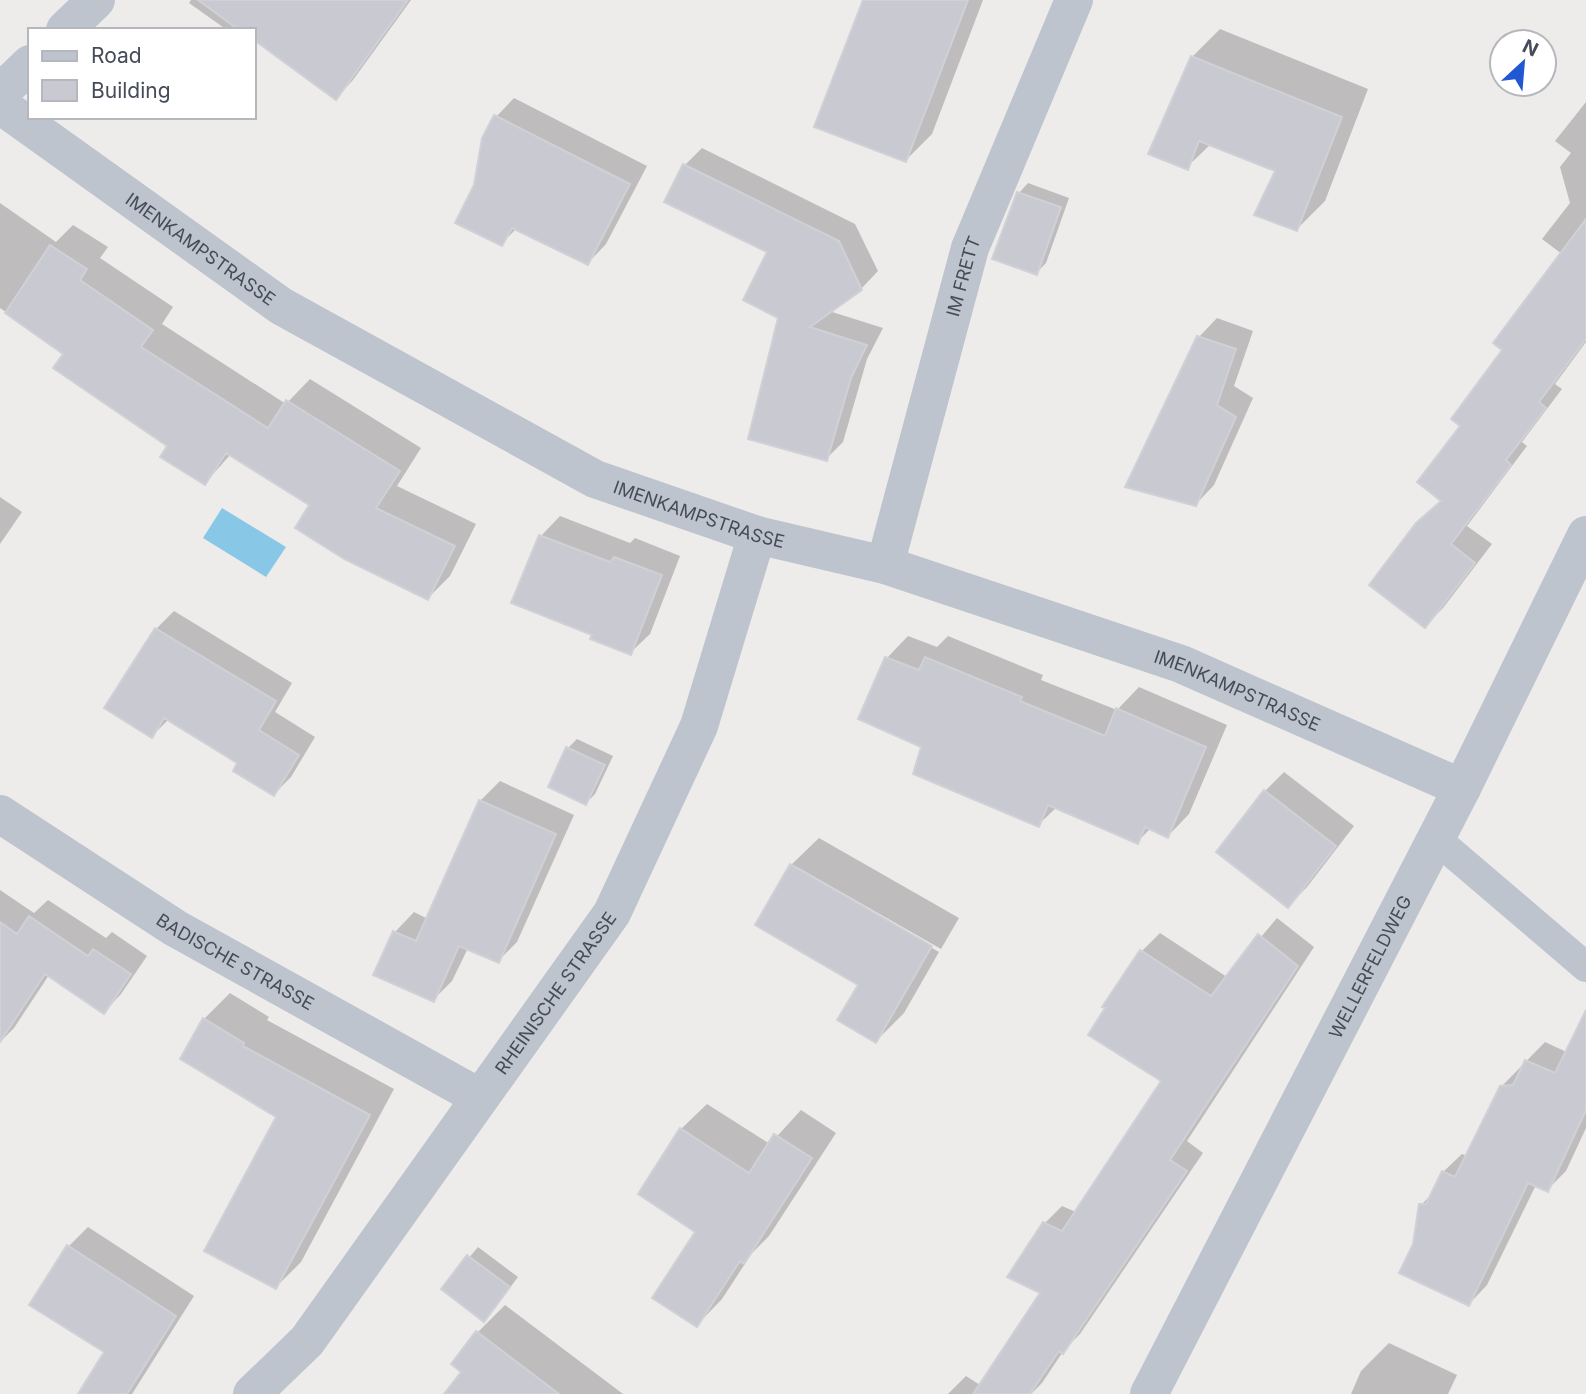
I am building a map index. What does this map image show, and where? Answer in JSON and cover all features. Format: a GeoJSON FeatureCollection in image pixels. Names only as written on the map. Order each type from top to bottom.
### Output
{"type":"FeatureCollection","features":[{"type":"Feature","properties":{"kind":"street"},"geometry":{"type":"LineString","coordinates":[[67,28],[96,0]]}},
{"type":"Feature","properties":{"kind":"street","name":"IM FRETT"},"geometry":{"type":"LineString","coordinates":[[885,565],[970,248],[1074,0]]}},
{"type":"Feature","properties":{"kind":"street"},"geometry":{"type":"LineString","coordinates":[[0,93],[28,66]]}},
{"type":"Feature","properties":{"kind":"street","name":"IMENKAMPSTRASSE"},"geometry":{"type":"LineString","coordinates":[[0,105],[281,306],[595,479],[757,536],[885,565],[1181,664],[1462,788]]}},
{"type":"Feature","properties":{"kind":"street","name":"WELLERFELDWEG"},"geometry":{"type":"LineString","coordinates":[[1149,1394],[1462,788],[1586,535]]}},
{"type":"Feature","properties":{"kind":"street","name":"RHEINISCHE STRASSE"},"geometry":{"type":"LineString","coordinates":[[252,1394],[307,1341],[612,914],[699,726],[757,536]]}},
{"type":"Feature","properties":{"kind":"street","name":"BADISCHE STRASSE"},"geometry":{"type":"LineString","coordinates":[[0,814],[175,928],[479,1097]]}},
{"type":"Feature","properties":{"kind":"lane"},"geometry":{"type":"LineString","coordinates":[[1436,839],[1586,967]]}},
{"type":"Feature","properties":{"kind":"water"},"geometry":{"type":"Polygon","coordinates":[[[222,508],[286,547],[266,577],[203,538],[222,508]]]}},
{"type":"Feature","properties":{"kind":"building"},"geometry":{"type":"Polygon","coordinates":[[[198,0],[408,0],[336,100],[256,41],[256,28],[236,28],[198,0]]]}},
{"type":"Feature","properties":{"kind":"building"},"geometry":{"type":"Polygon","coordinates":[[[863,0],[968,0],[906,162],[814,127],[863,0]]]}},
{"type":"Feature","properties":{"kind":"building"},"geometry":{"type":"Polygon","coordinates":[[[1191,56],[1342,117],[1297,231],[1254,215],[1275,171],[1199,141],[1188,170],[1148,154],[1191,56]]]}},
{"type":"Feature","properties":{"kind":"building"},"geometry":{"type":"Polygon","coordinates":[[[494,115],[630,184],[588,265],[512,228],[502,246],[455,223],[474,185],[482,138],[494,115]]]}},
{"type":"Feature","properties":{"kind":"building"},"geometry":{"type":"Polygon","coordinates":[[[683,164],[839,241],[862,290],[810,327],[867,345],[851,378],[827,461],[748,439],[778,318],[743,300],[767,252],[664,202],[683,164]]]}},
{"type":"Feature","properties":{"kind":"building"},"geometry":{"type":"Polygon","coordinates":[[[1017,192],[1061,207],[1037,275],[992,259],[1017,192]]]}},
{"type":"Feature","properties":{"kind":"building"},"geometry":{"type":"Polygon","coordinates":[[[1586,219],[1586,339],[1539,402],[1546,408],[1506,460],[1511,465],[1451,544],[1475,563],[1425,628],[1369,585],[1416,523],[1441,501],[1417,482],[1460,426],[1451,419],[1502,350],[1493,343],[1586,219]]]}},
{"type":"Feature","properties":{"kind":"building"},"geometry":{"type":"Polygon","coordinates":[[[50,245],[87,269],[80,280],[153,330],[141,347],[268,428],[286,400],[400,471],[376,508],[455,546],[428,600],[344,559],[295,528],[309,505],[226,453],[205,485],[160,457],[167,446],[53,368],[63,354],[5,313],[50,245]]]}},
{"type":"Feature","properties":{"kind":"building"},"geometry":{"type":"Polygon","coordinates":[[[1197,336],[1236,349],[1217,405],[1236,417],[1196,506],[1125,487],[1197,336]]]}},
{"type":"Feature","properties":{"kind":"building"},"geometry":{"type":"Polygon","coordinates":[[[539,535],[610,562],[614,557],[662,575],[631,655],[590,639],[592,635],[511,603],[539,535]]]}},
{"type":"Feature","properties":{"kind":"building"},"geometry":{"type":"Polygon","coordinates":[[[155,628],[276,701],[259,730],[299,755],[274,796],[233,771],[237,763],[164,718],[152,738],[104,708],[155,628]]]}},
{"type":"Feature","properties":{"kind":"building"},"geometry":{"type":"Polygon","coordinates":[[[885,657],[919,670],[925,657],[1022,697],[1020,701],[1105,736],[1116,708],[1206,747],[1168,838],[1145,827],[1138,844],[1048,805],[1039,827],[913,774],[921,747],[858,719],[885,657]]]}},
{"type":"Feature","properties":{"kind":"building"},"geometry":{"type":"Polygon","coordinates":[[[566,747],[605,765],[586,805],[548,787],[566,747]]]}},
{"type":"Feature","properties":{"kind":"building"},"geometry":{"type":"Polygon","coordinates":[[[1264,790],[1336,846],[1288,908],[1216,852],[1264,790]]]}},
{"type":"Feature","properties":{"kind":"building"},"geometry":{"type":"Polygon","coordinates":[[[479,800],[556,834],[499,963],[459,946],[434,1002],[373,975],[393,931],[416,941],[479,800]]]}},
{"type":"Feature","properties":{"kind":"building"},"geometry":{"type":"Polygon","coordinates":[[[790,864],[932,946],[876,1043],[837,1020],[858,985],[755,925],[790,864]]]}},
{"type":"Feature","properties":{"kind":"building"},"geometry":{"type":"Polygon","coordinates":[[[29,916],[88,956],[93,949],[131,974],[104,1014],[45,974],[0,1042],[0,922],[17,934],[29,916]]]}},
{"type":"Feature","properties":{"kind":"building"},"geometry":{"type":"Polygon","coordinates":[[[1258,934],[1298,966],[1170,1160],[1187,1171],[1063,1354],[1059,1351],[1030,1394],[973,1394],[1040,1293],[1007,1277],[1043,1222],[1062,1231],[1161,1081],[1088,1035],[1105,1008],[1102,1007],[1140,950],[1211,996],[1258,934]]]}},
{"type":"Feature","properties":{"kind":"building"},"geometry":{"type":"Polygon","coordinates":[[[1586,1010],[1586,1110],[1548,1192],[1528,1183],[1469,1306],[1399,1273],[1413,1244],[1419,1204],[1426,1204],[1442,1171],[1455,1177],[1500,1086],[1513,1085],[1525,1060],[1555,1073],[1586,1010]]]}},
{"type":"Feature","properties":{"kind":"building"},"geometry":{"type":"Polygon","coordinates":[[[203,1018],[244,1043],[243,1046],[370,1115],[276,1289],[204,1251],[276,1117],[180,1059],[203,1018]]]}},
{"type":"Feature","properties":{"kind":"building"},"geometry":{"type":"Polygon","coordinates":[[[680,1128],[749,1173],[774,1134],[812,1158],[744,1264],[740,1261],[697,1327],[652,1298],[695,1232],[638,1194],[680,1128]]]}},
{"type":"Feature","properties":{"kind":"building"},"geometry":{"type":"Polygon","coordinates":[[[67,1245],[176,1316],[127,1394],[78,1394],[104,1352],[29,1305],[67,1245]]]}},
{"type":"Feature","properties":{"kind":"building"},"geometry":{"type":"Polygon","coordinates":[[[467,1255],[510,1287],[484,1322],[441,1289],[467,1255]]]}},
{"type":"Feature","properties":{"kind":"building"},"geometry":{"type":"Polygon","coordinates":[[[476,1331],[559,1394],[444,1394],[461,1372],[451,1364],[476,1331]]]}}]}
